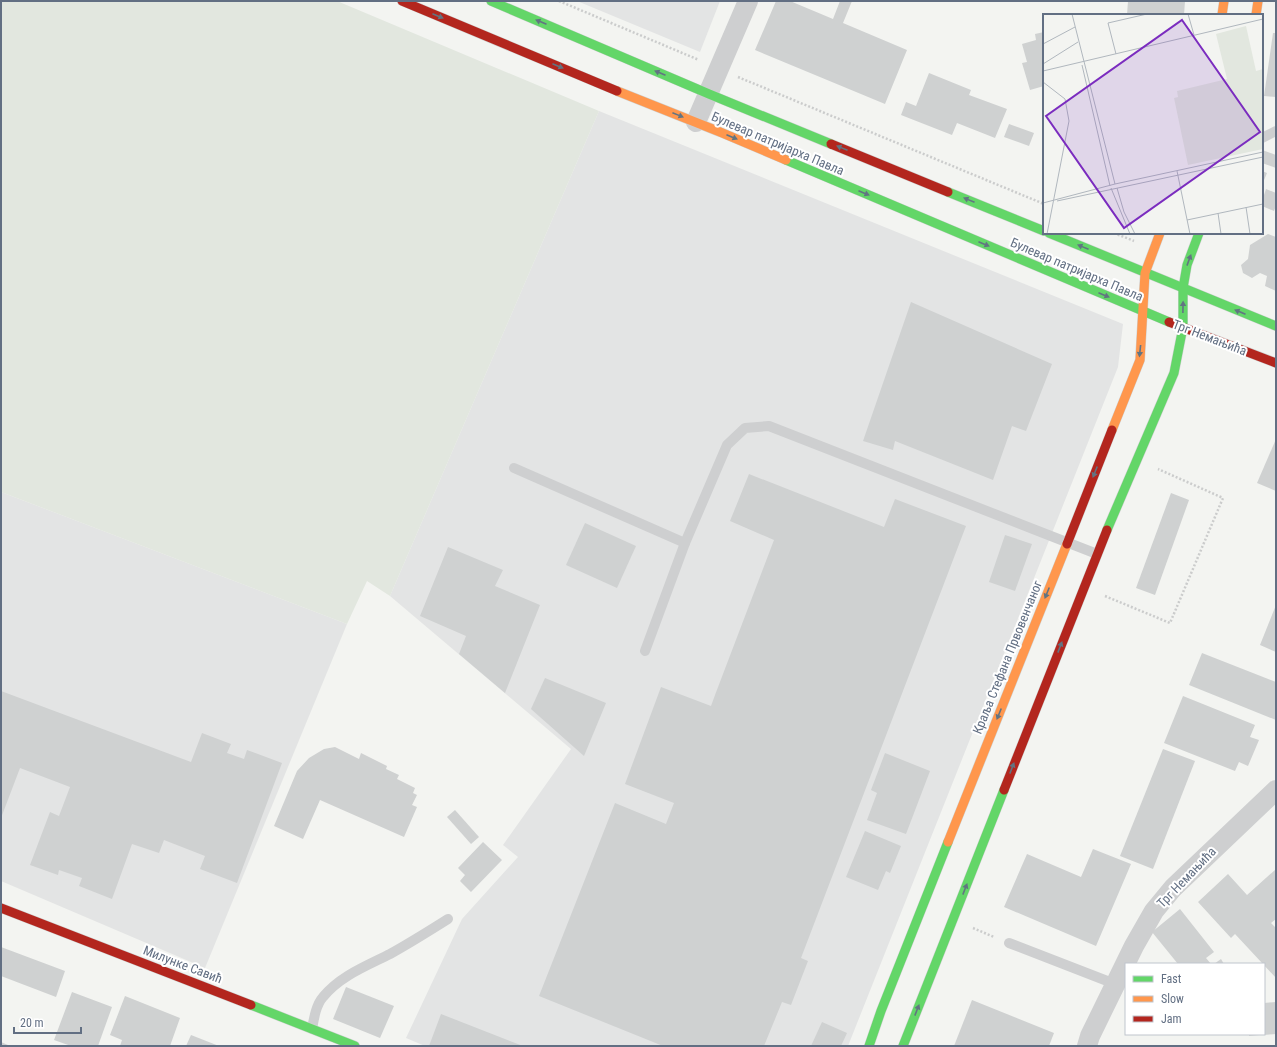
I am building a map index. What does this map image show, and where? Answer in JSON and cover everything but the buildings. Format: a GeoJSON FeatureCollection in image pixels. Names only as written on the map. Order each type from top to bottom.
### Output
{"type":"FeatureCollection","features":[{"type":"Feature","properties":{"kind":"main road","name":"Булевар патријарха Павла"},"geometry":{"type":"LineString","coordinates":[[402,1],[602,85],[696,122],[1144,312]]}},
{"type":"Feature","properties":{"kind":"main road","name":"Булевар патријарха Павла"},"geometry":{"type":"LineString","coordinates":[[491,1],[709,94],[1043,231]]}},
{"type":"Feature","properties":{"kind":"main road"},"geometry":{"type":"LineString","coordinates":[[1222,14],[1224,1]]}},
{"type":"Feature","properties":{"kind":"main road"},"geometry":{"type":"LineString","coordinates":[[1256,14],[1258,1]]}},
{"type":"Feature","properties":{"kind":"main road","name":"Булевар патријарха Павла"},"geometry":{"type":"LineString","coordinates":[[1050,234],[1145,273]]}},
{"type":"Feature","properties":{"kind":"main road","name":"Краља Стефана Првовенчаног"},"geometry":{"type":"LineString","coordinates":[[868,1046],[1140,360],[1144,312],[1145,273],[1160,234]]}},
{"type":"Feature","properties":{"kind":"main road"},"geometry":{"type":"LineString","coordinates":[[902,1042],[1097,554],[1174,373],[1183,327],[1183,288],[1187,265],[1199,234]]}},
{"type":"Feature","properties":{"kind":"main road"},"geometry":{"type":"LineString","coordinates":[[1145,273],[1276,326]]}},
{"type":"Feature","properties":{"kind":"main road","name":"Трг Немањића"},"geometry":{"type":"LineString","coordinates":[[1144,312],[1276,363]]}},
{"type":"Feature","properties":{"kind":"main road","name":"Милунке Савић"},"geometry":{"type":"LineString","coordinates":[[1,908],[355,1046]]}},
{"type":"Feature","properties":{"kind":"main road"},"geometry":{"type":"LineString","coordinates":[[874,1029],[886,1034]]}},
{"type":"Feature","properties":{"kind":"street"},"geometry":{"type":"LineString","coordinates":[[696,122],[748,1]]}},
{"type":"Feature","properties":{"kind":"street","name":"Трг Немањића"},"geometry":{"type":"LineString","coordinates":[[1126,963],[1154,911],[1172,888],[1276,790]]}},
{"type":"Feature","properties":{"kind":"street","name":"Трг Немањића"},"geometry":{"type":"LineString","coordinates":[[1087,1046],[1090,1036],[1125,964]]}},
{"type":"Feature","properties":{"kind":"lane"},"geometry":{"type":"LineString","coordinates":[[1263,138],[1276,131]]}},
{"type":"Feature","properties":{"kind":"lane"},"geometry":{"type":"LineString","coordinates":[[645,651],[685,543],[727,445],[745,428],[769,426],[1097,554]]}},
{"type":"Feature","properties":{"kind":"lane"},"geometry":{"type":"LineString","coordinates":[[514,468],[685,543]]}},
{"type":"Feature","properties":{"kind":"lane"},"geometry":{"type":"LineString","coordinates":[[312,1029],[316,1012],[322,998],[334,986],[352,973],[391,953],[448,919]]}},
{"type":"Feature","properties":{"kind":"lane"},"geometry":{"type":"LineString","coordinates":[[1009,943],[1115,984]]}},
{"type":"Feature","properties":{"kind":"path"},"geometry":{"type":"LineString","coordinates":[[559,1],[1043,204]]}},
{"type":"Feature","properties":{"kind":"path"},"geometry":{"type":"LineString","coordinates":[[1084,587],[1170,623],[1223,498],[1137,460]]}},
{"type":"Feature","properties":{"kind":"path"},"geometry":{"type":"LineString","coordinates":[[952,920],[1009,943]]}},
{"type":"Feature","properties":{"kind":"shaded area"},"geometry":{"type":"Polygon","coordinates":[[[1,1],[337,1],[599,111],[390,596],[367,581],[347,624],[1,492],[1,1]]]}},
{"type":"Feature","properties":{"kind":"shaded area"},"geometry":{"type":"Polygon","coordinates":[[[577,1],[720,1],[700,52],[577,1]]]}},
{"type":"Feature","properties":{"kind":"shaded area"},"geometry":{"type":"Polygon","coordinates":[[[599,111],[1123,324],[1118,367],[848,1046],[425,1046],[406,1038],[462,919],[518,857],[503,845],[571,749],[390,596],[599,111]]]}},
{"type":"Feature","properties":{"kind":"shaded area"},"geometry":{"type":"Polygon","coordinates":[[[1,492],[347,624],[205,968],[1,881],[1,492]]]}},
{"type":"Feature","properties":{"kind":"traffic: fast"},"geometry":{"type":"LineString","coordinates":[[491,1],[709,94],[831,144]]}},
{"type":"Feature","properties":{"kind":"traffic: fast"},"geometry":{"type":"LineString","coordinates":[[786,160],[1169,322]]}},
{"type":"Feature","properties":{"kind":"traffic: fast"},"geometry":{"type":"LineString","coordinates":[[948,192],[1043,231]]}},
{"type":"Feature","properties":{"kind":"traffic: fast"},"geometry":{"type":"LineString","coordinates":[[1051,234],[1276,326]]}},
{"type":"Feature","properties":{"kind":"traffic: fast"},"geometry":{"type":"LineString","coordinates":[[1107,530],[1174,373],[1183,327],[1183,288],[1187,265],[1199,234]]}},
{"type":"Feature","properties":{"kind":"traffic: fast"},"geometry":{"type":"LineString","coordinates":[[903,1046],[1004,790]]}},
{"type":"Feature","properties":{"kind":"traffic: fast"},"geometry":{"type":"LineString","coordinates":[[869,1046],[881,1011],[948,842]]}},
{"type":"Feature","properties":{"kind":"traffic: fast"},"geometry":{"type":"LineString","coordinates":[[251,1005],[355,1046]]}},
{"type":"Feature","properties":{"kind":"traffic: slow"},"geometry":{"type":"LineString","coordinates":[[1222,14],[1224,1]]}},
{"type":"Feature","properties":{"kind":"traffic: slow"},"geometry":{"type":"LineString","coordinates":[[1256,14],[1258,1]]}},
{"type":"Feature","properties":{"kind":"traffic: slow"},"geometry":{"type":"LineString","coordinates":[[617,91],[786,160]]}},
{"type":"Feature","properties":{"kind":"traffic: slow"},"geometry":{"type":"LineString","coordinates":[[1112,430],[1140,360],[1145,273],[1160,234]]}},
{"type":"Feature","properties":{"kind":"traffic: slow"},"geometry":{"type":"LineString","coordinates":[[948,842],[1067,544]]}},
{"type":"Feature","properties":{"kind":"traffic: jam"},"geometry":{"type":"LineString","coordinates":[[402,1],[617,91]]}},
{"type":"Feature","properties":{"kind":"traffic: jam"},"geometry":{"type":"LineString","coordinates":[[831,144],[948,192]]}},
{"type":"Feature","properties":{"kind":"traffic: jam"},"geometry":{"type":"LineString","coordinates":[[1169,322],[1276,363]]}},
{"type":"Feature","properties":{"kind":"traffic: jam"},"geometry":{"type":"LineString","coordinates":[[1067,544],[1112,430]]}},
{"type":"Feature","properties":{"kind":"traffic: jam"},"geometry":{"type":"LineString","coordinates":[[1004,790],[1107,530]]}},
{"type":"Feature","properties":{"kind":"traffic: jam"},"geometry":{"type":"LineString","coordinates":[[1,908],[251,1005]]}}]}
